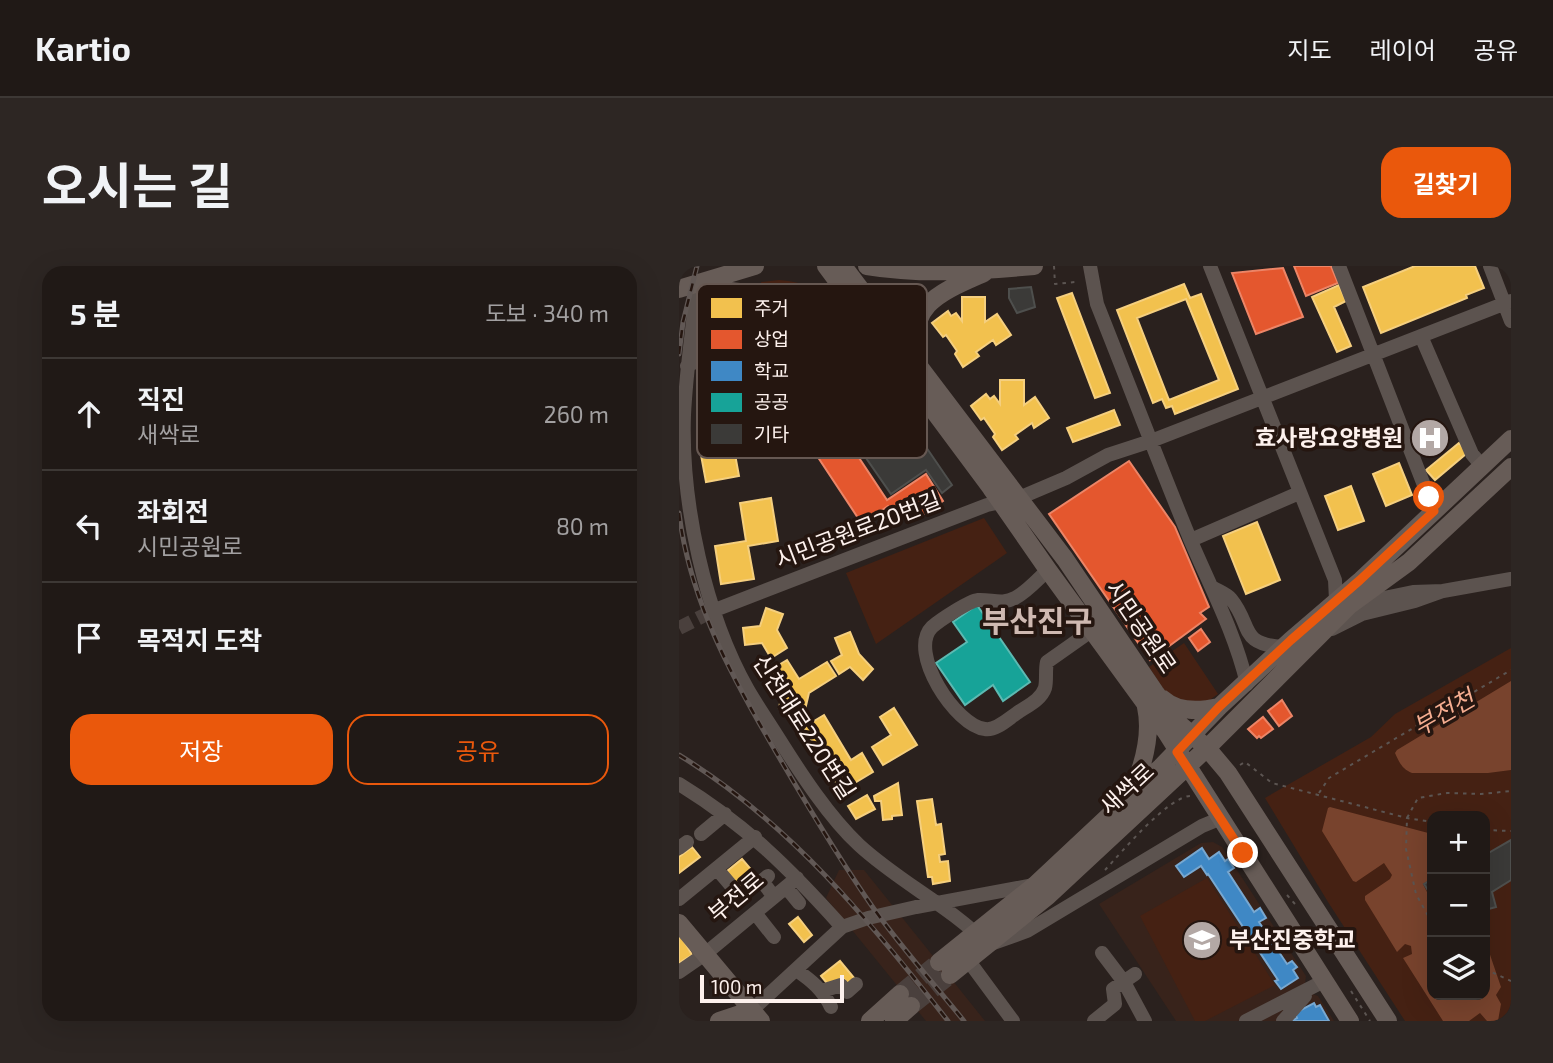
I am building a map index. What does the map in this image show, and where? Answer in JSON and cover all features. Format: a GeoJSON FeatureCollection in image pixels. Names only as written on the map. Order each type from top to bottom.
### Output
{"type":"FeatureCollection","features":[{"type":"Feature","properties":{"kind":"main road"},"geometry":{"type":"LineString","coordinates":[[679,289],[755,266]]}},
{"type":"Feature","properties":{"kind":"main road","name":"시민공원로"},"geometry":{"type":"LineString","coordinates":[[826,266],[839,284]]}},
{"type":"Feature","properties":{"kind":"main road","name":"시민공원로"},"geometry":{"type":"LineString","coordinates":[[843,266],[857,284]]}},
{"type":"Feature","properties":{"kind":"main road"},"geometry":{"type":"LineString","coordinates":[[867,266],[912,270],[991,270],[1034,266]]}},
{"type":"Feature","properties":{"kind":"main road"},"geometry":{"type":"LineString","coordinates":[[927,306],[947,289],[991,270]]}},
{"type":"Feature","properties":{"kind":"main road","name":"시민공원로"},"geometry":{"type":"LineString","coordinates":[[927,378],[1010,500],[1048,570],[1091,631],[1150,698],[1207,748],[1228,773],[1388,1021]]}},
{"type":"Feature","properties":{"kind":"main road","name":"시민공원로"},"geometry":{"type":"LineString","coordinates":[[927,398],[1010,500],[1065,559],[1150,698],[1182,760],[1320,983],[1350,1021]]}},
{"type":"Feature","properties":{"kind":"main road","name":"새싹로"},"geometry":{"type":"LineString","coordinates":[[1511,439],[1343,602],[1303,651],[1207,748],[1182,760],[1131,796],[982,938],[944,969],[968,960],[982,938],[1048,896],[1182,760],[1192,734],[1283,647],[1343,602],[1409,562],[1511,467]]}},
{"type":"Feature","properties":{"kind":"main road"},"geometry":{"type":"LineString","coordinates":[[1131,796],[1145,750],[1150,698],[1171,707],[1191,710],[1219,707]]}},
{"type":"Feature","properties":{"kind":"main road","name":"부전로"},"geometry":{"type":"LineString","coordinates":[[679,923],[756,1016]]}},
{"type":"Feature","properties":{"kind":"main road"},"geometry":{"type":"LineString","coordinates":[[870,1021],[902,1011]]}},
{"type":"Feature","properties":{"kind":"main road"},"geometry":{"type":"LineString","coordinates":[[719,1021],[756,1016]]}},
{"type":"Feature","properties":{"kind":"street"},"geometry":{"type":"LineString","coordinates":[[1090,266],[1097,304],[1212,587],[1247,684]]}},
{"type":"Feature","properties":{"kind":"street"},"geometry":{"type":"LineString","coordinates":[[1210,266],[1343,602],[1413,592],[1443,591]]}},
{"type":"Feature","properties":{"kind":"street"},"geometry":{"type":"LineString","coordinates":[[1339,266],[1434,511]]}},
{"type":"Feature","properties":{"kind":"street"},"geometry":{"type":"LineString","coordinates":[[1490,266],[1508,302],[1511,321]]}},
{"type":"Feature","properties":{"kind":"street","name":"신천대로220번길"},"geometry":{"type":"LineString","coordinates":[[697,284],[684,418],[686,482],[695,546],[730,652],[748,690],[790,757],[858,845],[967,923],[982,938]]}},
{"type":"Feature","properties":{"kind":"street","name":"시민공원로20번길"},"geometry":{"type":"LineString","coordinates":[[715,610],[987,505],[1010,500],[1066,478],[1108,455],[1151,441],[1508,302]]}},
{"type":"Feature","properties":{"kind":"street"},"geometry":{"type":"LineString","coordinates":[[1421,336],[1472,454],[1482,466]]}},
{"type":"Feature","properties":{"kind":"street"},"geometry":{"type":"LineString","coordinates":[[687,366],[697,360]]}},
{"type":"Feature","properties":{"kind":"street"},"geometry":{"type":"LineString","coordinates":[[1191,540],[1299,493]]}},
{"type":"Feature","properties":{"kind":"street"},"geometry":{"type":"LineString","coordinates":[[1409,562],[1403,574],[1402,585],[1413,592]]}},
{"type":"Feature","properties":{"kind":"street"},"geometry":{"type":"LineString","coordinates":[[1048,570],[1015,598],[999,603],[987,599],[974,600],[933,626],[927,635],[924,650],[929,667],[942,691],[971,725],[987,730],[999,726],[1041,696],[1046,685],[1047,662],[1091,631]]}},
{"type":"Feature","properties":{"kind":"street"},"geometry":{"type":"LineString","coordinates":[[1303,651],[1342,622],[1352,618],[1443,591],[1511,579]]}},
{"type":"Feature","properties":{"kind":"street"},"geometry":{"type":"LineString","coordinates":[[1212,587],[1230,597],[1251,638],[1266,646],[1283,647]]}},
{"type":"Feature","properties":{"kind":"street"},"geometry":{"type":"LineString","coordinates":[[682,790],[725,814],[755,837],[792,882],[842,928]]}},
{"type":"Feature","properties":{"kind":"street"},"geometry":{"type":"LineString","coordinates":[[701,834],[725,814]]}},
{"type":"Feature","properties":{"kind":"street","name":"새싹로"},"geometry":{"type":"LineString","coordinates":[[982,938],[1027,931],[1202,826],[1219,819]]}},
{"type":"Feature","properties":{"kind":"street","name":"부전로"},"geometry":{"type":"LineString","coordinates":[[680,894],[717,869],[755,837]]}},
{"type":"Feature","properties":{"kind":"street"},"geometry":{"type":"LineString","coordinates":[[717,869],[734,889]]}},
{"type":"Feature","properties":{"kind":"street"},"geometry":{"type":"LineString","coordinates":[[768,876],[762,881],[774,897]]}},
{"type":"Feature","properties":{"kind":"street"},"geometry":{"type":"LineString","coordinates":[[792,882],[799,903]]}},
{"type":"Feature","properties":{"kind":"street","name":"부전로"},"geometry":{"type":"LineString","coordinates":[[679,972],[705,954],[792,882]]}},
{"type":"Feature","properties":{"kind":"street"},"geometry":{"type":"LineString","coordinates":[[756,1016],[796,970],[842,928],[868,918],[1035,885]]}},
{"type":"Feature","properties":{"kind":"street"},"geometry":{"type":"LineString","coordinates":[[755,913],[774,936]]}},
{"type":"Feature","properties":{"kind":"street"},"geometry":{"type":"LineString","coordinates":[[1102,953],[1129,978],[1145,1021]]}},
{"type":"Feature","properties":{"kind":"street"},"geometry":{"type":"LineString","coordinates":[[968,960],[1013,1021]]}},
{"type":"Feature","properties":{"kind":"street"},"geometry":{"type":"LineString","coordinates":[[796,970],[815,983],[831,1007]]}},
{"type":"Feature","properties":{"kind":"street"},"geometry":{"type":"LineString","coordinates":[[1094,1021],[1115,1004],[1113,989],[1129,978]]}},
{"type":"Feature","properties":{"kind":"street"},"geometry":{"type":"LineString","coordinates":[[1246,1021],[1320,983]]}},
{"type":"Feature","properties":{"kind":"street"},"geometry":{"type":"LineString","coordinates":[[1283,1021],[1320,983]]}},
{"type":"Feature","properties":{"kind":"street"},"geometry":{"type":"LineString","coordinates":[[822,992],[841,985],[847,992],[856,984]]}},
{"type":"Feature","properties":{"kind":"path"},"geometry":{"type":"LineString","coordinates":[[1054,266],[1055,284],[1075,282]]}},
{"type":"Feature","properties":{"kind":"path"},"geometry":{"type":"LineString","coordinates":[[1318,793],[1329,778],[1511,670]]}},
{"type":"Feature","properties":{"kind":"path"},"geometry":{"type":"LineString","coordinates":[[1245,762],[1272,783],[1427,821]]}},
{"type":"Feature","properties":{"kind":"path"},"geometry":{"type":"LineString","coordinates":[[1105,869],[1170,803],[1186,796],[1195,796],[1202,791]]}},
{"type":"Feature","properties":{"kind":"path"},"geometry":{"type":"LineString","coordinates":[[1427,914],[1416,894],[1406,849],[1407,818],[1418,798],[1447,793],[1511,791]]}},
{"type":"Feature","properties":{"kind":"path"},"geometry":{"type":"LineString","coordinates":[[1490,830],[1511,831]]}},
{"type":"Feature","properties":{"kind":"path"},"geometry":{"type":"LineString","coordinates":[[1280,885],[1299,908]]}},
{"type":"Feature","properties":{"kind":"path"},"geometry":{"type":"LineString","coordinates":[[1490,972],[1511,981]]}},
{"type":"Feature","properties":{"kind":"path"},"geometry":{"type":"LineString","coordinates":[[1346,982],[1370,1021]]}},
{"type":"Feature","properties":{"kind":"shaded area"},"geometry":{"type":"Polygon","coordinates":[[[779,280],[800,284],[762,284],[779,280]]]}},
{"type":"Feature","properties":{"kind":"shaded area"},"geometry":{"type":"Polygon","coordinates":[[[984,518],[1007,553],[876,644],[846,573],[984,518]]]}},
{"type":"Feature","properties":{"kind":"shaded area"},"geometry":{"type":"Polygon","coordinates":[[[1184,643],[1218,694],[1204,704],[1172,702],[1149,667],[1184,643]]]}},
{"type":"Feature","properties":{"kind":"shaded area"},"geometry":{"type":"Polygon","coordinates":[[[1511,648],[1511,1021],[1405,1021],[1265,798],[1371,737],[1395,714],[1511,648]]]}},
{"type":"Feature","properties":{"kind":"shaded area","name":"부전천"},"geometry":{"type":"Polygon","coordinates":[[[1511,681],[1511,770],[1488,773],[1412,773],[1401,765],[1395,753],[1397,750],[1511,681]]]}},
{"type":"Feature","properties":{"kind":"shaded area"},"geometry":{"type":"Polygon","coordinates":[[[1328,808],[1427,833],[1427,881],[1423,884],[1427,892],[1427,996],[1403,958],[1412,954],[1411,946],[1405,944],[1397,952],[1365,900],[1365,896],[1392,875],[1384,863],[1356,882],[1353,881],[1322,831],[1328,808]]]}},
{"type":"Feature","properties":{"kind":"shaded area","name":"부산진중학교"},"geometry":{"type":"Polygon","coordinates":[[[1213,842],[1222,847],[1306,976],[1304,991],[1318,996],[1334,1021],[1176,1021],[1099,904],[1201,843],[1213,842]]]}},
{"type":"Feature","properties":{"kind":"shaded area"},"geometry":{"type":"Polygon","coordinates":[[[839,870],[864,870],[985,1021],[926,1021],[826,898],[839,870]]]}},
{"type":"Feature","properties":{"kind":"shaded area"},"geometry":{"type":"Polygon","coordinates":[[[1207,878],[1275,985],[1205,1021],[1195,1021],[1140,916],[1207,878]]]}},
{"type":"Feature","properties":{"kind":"shaded area"},"geometry":{"type":"Polygon","coordinates":[[[1490,955],[1501,987],[1496,995],[1501,1004],[1498,1021],[1487,1021],[1480,1013],[1469,1021],[1443,1021],[1430,1000],[1490,1000],[1490,955]]]}},
{"type":"Feature","properties":{"kind":"building: 주거"},"geometry":{"type":"Polygon","coordinates":[[[1415,266],[1475,266],[1484,288],[1466,295],[1467,298],[1381,333],[1363,287],[1415,266]]]}},
{"type":"Feature","properties":{"kind":"building: 주거"},"geometry":{"type":"Polygon","coordinates":[[[1184,284],[1190,298],[1201,294],[1238,389],[1175,414],[1172,406],[1166,408],[1162,399],[1153,403],[1117,310],[1184,284]],[[1186,299],[1137,318],[1169,400],[1219,380],[1186,299]]]}},
{"type":"Feature","properties":{"kind":"building: 주거"},"geometry":{"type":"Polygon","coordinates":[[[1339,285],[1346,301],[1334,307],[1351,346],[1337,352],[1312,297],[1339,285]]]}},
{"type":"Feature","properties":{"kind":"building: 주거"},"geometry":{"type":"Polygon","coordinates":[[[1072,293],[1110,393],[1095,398],[1057,298],[1072,293]]]}},
{"type":"Feature","properties":{"kind":"building: 주거"},"geometry":{"type":"Polygon","coordinates":[[[962,297],[985,297],[985,322],[997,314],[1011,335],[996,345],[993,340],[976,352],[979,356],[963,367],[955,354],[957,351],[946,335],[943,337],[932,323],[948,311],[951,316],[956,313],[962,321],[962,297]]]}},
{"type":"Feature","properties":{"kind":"building: 주거"},"geometry":{"type":"Polygon","coordinates":[[[1000,380],[1024,380],[1024,405],[1035,397],[1049,418],[1034,428],[1032,423],[1015,435],[1018,439],[1002,450],[984,418],[981,420],[971,406],[986,394],[990,399],[994,396],[1000,404],[1000,380]]]}},
{"type":"Feature","properties":{"kind":"building: 주거"},"geometry":{"type":"Polygon","coordinates":[[[1114,410],[1120,425],[1073,442],[1067,428],[1114,410]]]}},
{"type":"Feature","properties":{"kind":"building: 주거"},"geometry":{"type":"Polygon","coordinates":[[[1459,443],[1467,453],[1435,480],[1426,470],[1459,443]]]}},
{"type":"Feature","properties":{"kind":"building: 주거"},"geometry":{"type":"Polygon","coordinates":[[[702,458],[736,458],[739,476],[706,482],[702,458]]]}},
{"type":"Feature","properties":{"kind":"building: 주거"},"geometry":{"type":"Polygon","coordinates":[[[1399,463],[1412,495],[1386,506],[1373,474],[1399,463]]]}},
{"type":"Feature","properties":{"kind":"building: 주거"},"geometry":{"type":"Polygon","coordinates":[[[1351,486],[1364,521],[1338,530],[1325,496],[1351,486]]]}},
{"type":"Feature","properties":{"kind":"building: 주거"},"geometry":{"type":"Polygon","coordinates":[[[771,498],[778,541],[748,546],[754,579],[721,584],[715,546],[746,541],[740,503],[771,498]]]}},
{"type":"Feature","properties":{"kind":"building: 주거"},"geometry":{"type":"Polygon","coordinates":[[[1257,522],[1280,580],[1246,594],[1223,536],[1257,522]]]}},
{"type":"Feature","properties":{"kind":"building: 주거"},"geometry":{"type":"Polygon","coordinates":[[[766,608],[783,614],[777,630],[787,648],[771,658],[762,643],[745,645],[743,628],[760,626],[766,608]]]}},
{"type":"Feature","properties":{"kind":"building: 주거"},"geometry":{"type":"Polygon","coordinates":[[[850,632],[859,654],[873,669],[863,680],[850,667],[839,674],[831,661],[842,655],[835,638],[850,632]]]}},
{"type":"Feature","properties":{"kind":"building: 주거"},"geometry":{"type":"Polygon","coordinates":[[[787,660],[799,679],[827,662],[836,676],[809,693],[804,714],[779,708],[783,688],[772,669],[787,660]]]}},
{"type":"Feature","properties":{"kind":"building: 주거"},"geometry":{"type":"Polygon","coordinates":[[[894,708],[917,745],[883,765],[872,747],[891,735],[880,717],[894,708]]]}},
{"type":"Feature","properties":{"kind":"building: 주거"},"geometry":{"type":"Polygon","coordinates":[[[824,715],[851,760],[862,753],[873,772],[841,791],[804,727],[824,715]]]}},
{"type":"Feature","properties":{"kind":"building: 주거"},"geometry":{"type":"Polygon","coordinates":[[[898,783],[902,815],[883,820],[881,801],[875,801],[874,796],[898,783]]]}},
{"type":"Feature","properties":{"kind":"building: 주거"},"geometry":{"type":"Polygon","coordinates":[[[867,795],[875,809],[856,819],[848,806],[867,795]]]}},
{"type":"Feature","properties":{"kind":"building: 주거"},"geometry":{"type":"Polygon","coordinates":[[[932,799],[936,825],[941,824],[945,854],[939,855],[940,862],[948,861],[950,881],[933,884],[932,877],[928,877],[917,801],[932,799]]]}},
{"type":"Feature","properties":{"kind":"building: 주거"},"geometry":{"type":"Polygon","coordinates":[[[692,847],[700,857],[679,873],[679,857],[692,847]]]}},
{"type":"Feature","properties":{"kind":"building: 주거"},"geometry":{"type":"Polygon","coordinates":[[[742,859],[755,874],[739,887],[726,872],[742,859]]]}},
{"type":"Feature","properties":{"kind":"building: 주거"},"geometry":{"type":"Polygon","coordinates":[[[798,917],[812,935],[804,942],[789,924],[798,917]]]}},
{"type":"Feature","properties":{"kind":"building: 주거"},"geometry":{"type":"Polygon","coordinates":[[[679,935],[692,955],[679,963],[679,935]]]}},
{"type":"Feature","properties":{"kind":"building: 주거"},"geometry":{"type":"Polygon","coordinates":[[[840,961],[855,979],[848,984],[842,977],[830,987],[821,976],[840,961]]]}},
{"type":"Feature","properties":{"kind":"building: 상업"},"geometry":{"type":"Polygon","coordinates":[[[1294,266],[1331,266],[1338,283],[1306,296],[1294,266]]]}},
{"type":"Feature","properties":{"kind":"building: 상업"},"geometry":{"type":"Polygon","coordinates":[[[1283,268],[1303,317],[1256,334],[1232,273],[1283,268]]]}},
{"type":"Feature","properties":{"kind":"building: 상업"},"geometry":{"type":"Polygon","coordinates":[[[818,458],[859,458],[887,500],[926,474],[943,501],[918,518],[907,501],[892,511],[888,506],[862,524],[818,458]]]}},
{"type":"Feature","properties":{"kind":"building: 상업"},"geometry":{"type":"Polygon","coordinates":[[[1129,461],[1175,527],[1209,607],[1200,613],[1206,619],[1150,660],[1049,514],[1129,461]]]}},
{"type":"Feature","properties":{"kind":"building: 상업"},"geometry":{"type":"Polygon","coordinates":[[[1201,629],[1210,642],[1198,651],[1189,638],[1201,629]]]}},
{"type":"Feature","properties":{"kind":"building: 상업"},"geometry":{"type":"Polygon","coordinates":[[[1282,700],[1292,716],[1279,726],[1268,711],[1282,700]]]}},
{"type":"Feature","properties":{"kind":"building: 상업"},"geometry":{"type":"Polygon","coordinates":[[[1263,717],[1273,729],[1257,738],[1248,729],[1263,717]]]}},
{"type":"Feature","properties":{"kind":"building: 학교"},"geometry":{"type":"Polygon","coordinates":[[[1202,848],[1209,859],[1219,852],[1225,861],[1228,859],[1234,868],[1228,872],[1254,912],[1260,908],[1266,918],[1259,922],[1287,964],[1292,961],[1297,967],[1293,970],[1298,978],[1281,989],[1275,981],[1278,980],[1208,874],[1201,866],[1184,877],[1176,866],[1202,848]]]}},
{"type":"Feature","properties":{"kind":"building: 학교"},"geometry":{"type":"Polygon","coordinates":[[[1314,1003],[1316,1007],[1320,1005],[1329,1021],[1291,1021],[1297,1018],[1295,1013],[1314,1003]]]}},
{"type":"Feature","properties":{"kind":"building: 공공"},"geometry":{"type":"Polygon","coordinates":[[[977,605],[1030,682],[1003,701],[993,685],[965,705],[936,663],[967,642],[953,622],[977,605]]]}},
{"type":"Feature","properties":{"kind":"building: 기타"},"geometry":{"type":"Polygon","coordinates":[[[1031,287],[1035,307],[1017,313],[1009,298],[1009,289],[1031,287]]]}},
{"type":"Feature","properties":{"kind":"building: 기타"},"geometry":{"type":"Polygon","coordinates":[[[927,448],[952,485],[942,493],[926,470],[891,494],[866,458],[927,458],[927,448]]]}},
{"type":"Feature","properties":{"kind":"building: 기타"},"geometry":{"type":"Polygon","coordinates":[[[1511,840],[1511,880],[1492,892],[1496,907],[1490,909],[1490,874],[1490,852],[1511,840]]]}},
{"type":"Feature","properties":{"kind":"tunnel"},"geometry":{"type":"LineString","coordinates":[[679,628],[715,610]]}},
{"type":"Feature","properties":{"kind":"tunnel"},"geometry":{"type":"LineString","coordinates":[[900,994],[939,962]]}},
{"type":"Feature","properties":{"kind":"tunnel"},"geometry":{"type":"LineString","coordinates":[[911,1006],[950,975]]}},
{"type":"Feature","properties":{"kind":"railway"},"geometry":{"type":"LineString","coordinates":[[679,354],[683,322],[697,266]]}},
{"type":"Feature","properties":{"kind":"railway"},"geometry":{"type":"LineString","coordinates":[[679,513],[693,577],[703,608],[729,667],[760,724],[823,832],[874,909],[964,1021]]}},
{"type":"Feature","properties":{"kind":"railway"},"geometry":{"type":"LineString","coordinates":[[679,755],[719,782],[792,842],[858,911],[948,1021]]}},
{"type":"Feature","properties":{"kind":"place","name":"효사랑요양병원"},"geometry":{"type":"Point","coordinates":[1430,438]}},
{"type":"Feature","properties":{"kind":"place","name":"부산진중학교"},"geometry":{"type":"Point","coordinates":[1202,940]}},
{"type":"Feature","properties":{"kind":"district","name":"부산진구"},"geometry":{"type":"Point","coordinates":[1037,622]}},
{"type":"Feature","properties":{"kind":"route"},"geometry":{"type":"LineString","coordinates":[[1243,853],[1177,752],[1219,707],[1434,511],[1429,497]]}}]}
